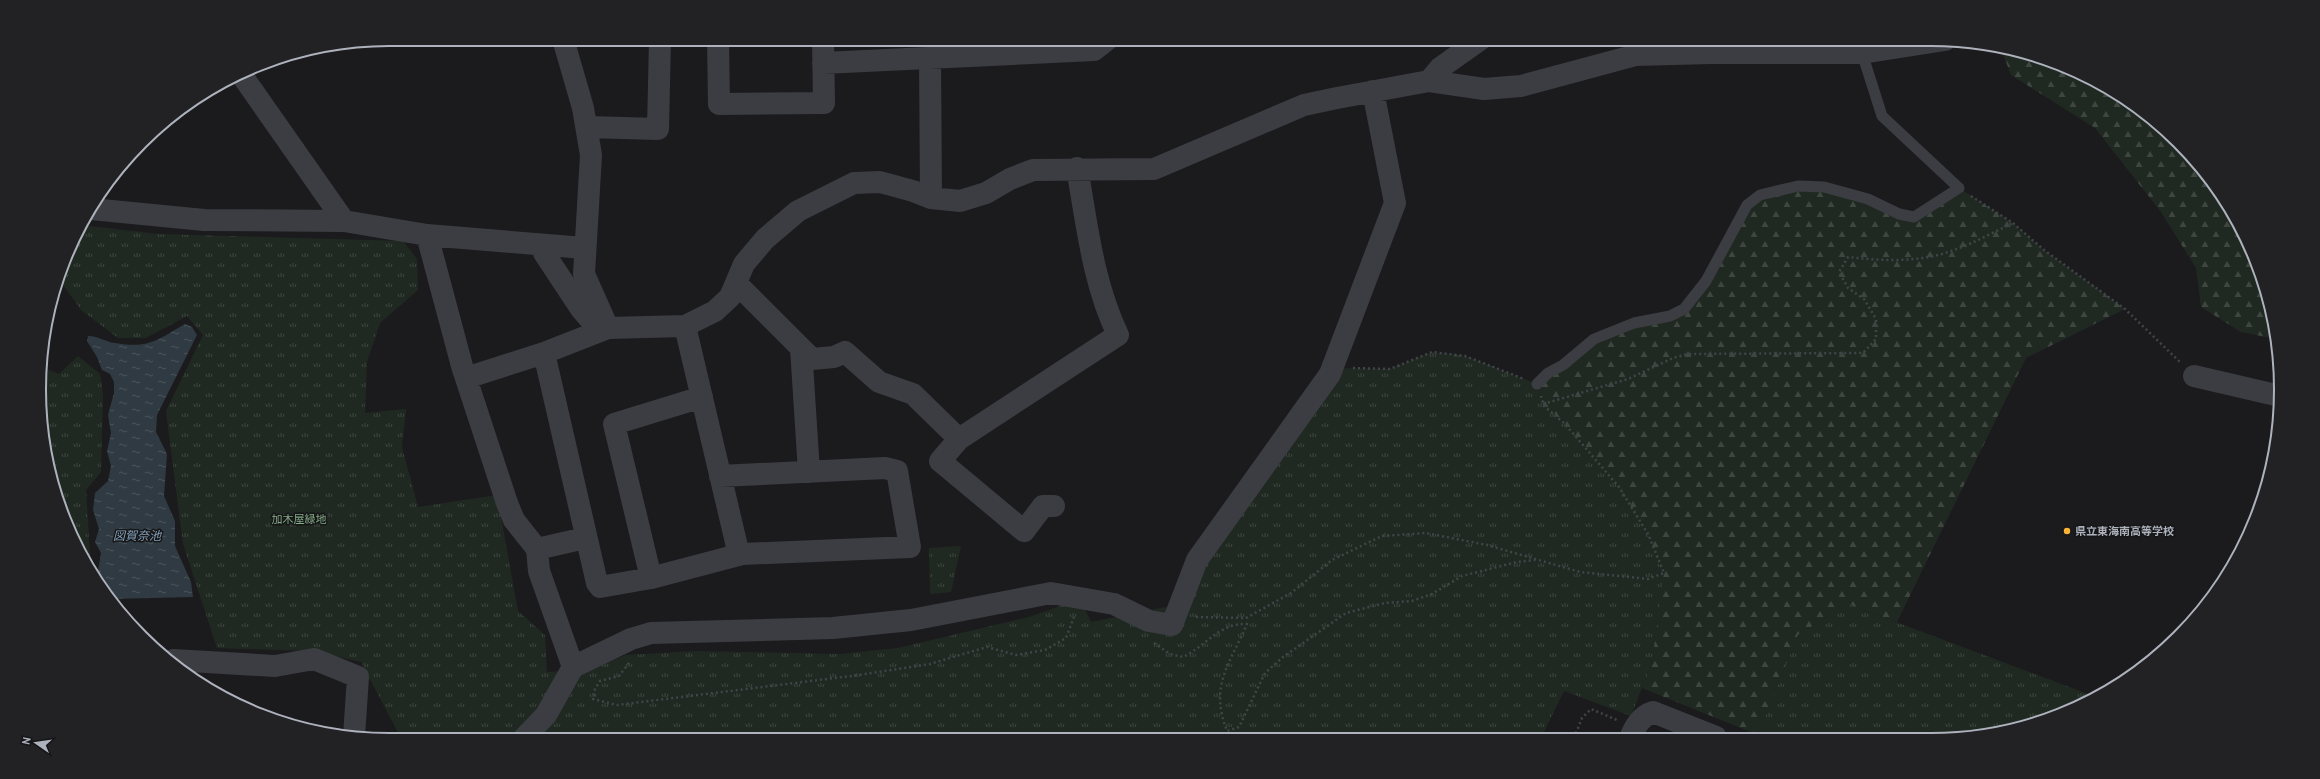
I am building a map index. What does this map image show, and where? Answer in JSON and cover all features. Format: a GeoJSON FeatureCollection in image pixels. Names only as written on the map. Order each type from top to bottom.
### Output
{"type":"FeatureCollection","features":[{"type":"Feature","properties":{"kind":"street"},"geometry":{"type":"LineString","coordinates":[[565,46],[587,127],[591,155],[584,248],[584,274],[608,328]]}},
{"type":"Feature","properties":{"kind":"street"},"geometry":{"type":"LineString","coordinates":[[587,127],[658,129],[660,46]]}},
{"type":"Feature","properties":{"kind":"street"},"geometry":{"type":"LineString","coordinates":[[718,46],[719,104],[824,103],[823,46]]}},
{"type":"Feature","properties":{"kind":"street"},"geometry":{"type":"LineString","coordinates":[[823,63],[930,58],[1018,47],[1094,50],[1099,46]]}},
{"type":"Feature","properties":{"kind":"street"},"geometry":{"type":"LineString","coordinates":[[1429,81],[1440,68],[1471,46]]}},
{"type":"Feature","properties":{"kind":"street"},"geometry":{"type":"LineString","coordinates":[[466,378],[544,353],[608,328],[685,326],[715,311],[730,297],[744,264],[765,239],[798,211],[854,183],[880,182],[913,191],[931,198],[960,201],[986,193],[1010,179],[1033,170],[1077,168],[1154,169],[1304,105],[1429,81],[1484,89],[1521,86],[1636,55],[1715,46],[1862,53],[1907,46]]}},
{"type":"Feature","properties":{"kind":"street"},"geometry":{"type":"LineString","coordinates":[[930,58],[931,198]]}},
{"type":"Feature","properties":{"kind":"street"},"geometry":{"type":"LineString","coordinates":[[244,78],[344,220]]}},
{"type":"Feature","properties":{"kind":"street"},"geometry":{"type":"LineString","coordinates":[[529,733],[546,715],[573,667],[631,639],[651,633],[833,628],[911,620],[1051,593],[1114,604],[1149,621],[1172,625],[1197,560],[1332,368],[1395,203],[1374,91]]}},
{"type":"Feature","properties":{"kind":"street"},"geometry":{"type":"LineString","coordinates":[[1054,506],[1043,506],[1024,530],[940,461],[959,439],[1118,335],[1106,310],[1094,269],[1077,168]]}},
{"type":"Feature","properties":{"kind":"street"},"geometry":{"type":"LineString","coordinates":[[97,210],[204,220],[344,220],[427,235],[584,248]]}},
{"type":"Feature","properties":{"kind":"street"},"geometry":{"type":"LineString","coordinates":[[427,235],[466,378],[507,503],[514,520],[537,549],[539,571],[573,667]]}},
{"type":"Feature","properties":{"kind":"street"},"geometry":{"type":"LineString","coordinates":[[544,253],[592,322],[608,328]]}},
{"type":"Feature","properties":{"kind":"street"},"geometry":{"type":"LineString","coordinates":[[736,283],[812,359],[834,357],[844,352],[878,382],[913,394],[959,439]]}},
{"type":"Feature","properties":{"kind":"street"},"geometry":{"type":"LineString","coordinates":[[685,326],[739,555]]}},
{"type":"Feature","properties":{"kind":"street"},"geometry":{"type":"LineString","coordinates":[[801,348],[809,472]]}},
{"type":"Feature","properties":{"kind":"street"},"geometry":{"type":"LineString","coordinates":[[544,353],[585,538],[597,583],[600,587],[651,578],[739,555],[910,547],[897,471],[885,468],[720,476]]}},
{"type":"Feature","properties":{"kind":"street"},"geometry":{"type":"LineString","coordinates":[[2194,376],[2274,395]]}},
{"type":"Feature","properties":{"kind":"street"},"geometry":{"type":"LineString","coordinates":[[651,578],[614,424],[702,397]]}},
{"type":"Feature","properties":{"kind":"street"},"geometry":{"type":"LineString","coordinates":[[537,549],[585,538]]}},
{"type":"Feature","properties":{"kind":"street"},"geometry":{"type":"LineString","coordinates":[[178,660],[275,666],[314,659],[358,677],[354,731]]}},
{"type":"Feature","properties":{"kind":"street"},"geometry":{"type":"LineString","coordinates":[[1632,732],[1646,714],[1653,712],[1704,733]]}},
{"type":"Feature","properties":{"kind":"lane"},"geometry":{"type":"LineString","coordinates":[[1538,384],[1548,373],[1563,366],[1594,339],[1634,323],[1670,316],[1684,309],[1706,280],[1747,205],[1760,195],[1798,186],[1824,187],[1868,199],[1899,214],[1914,217],[1959,188],[1882,116],[1862,53]]}},
{"type":"Feature","properties":{"kind":"path"},"geometry":{"type":"LineString","coordinates":[[1959,188],[2013,223],[2044,250],[2125,309],[2194,376]]}},
{"type":"Feature","properties":{"kind":"path"},"geometry":{"type":"LineString","coordinates":[[1543,404],[1628,379],[1673,358],[1688,354],[1705,352],[1863,353],[1876,339],[1876,319],[1864,299],[1848,288],[1839,272],[1848,257],[1883,261],[1920,258],[1953,250],[2013,223]]}},
{"type":"Feature","properties":{"kind":"path"},"geometry":{"type":"LineString","coordinates":[[1172,625],[1186,617],[1246,618],[1291,593],[1332,560],[1382,536],[1426,533],[1488,545],[1580,572],[1648,579],[1664,573],[1648,534],[1619,486],[1564,423],[1543,404],[1538,384],[1465,356],[1432,352],[1390,369],[1332,368]]}},
{"type":"Feature","properties":{"kind":"path"},"geometry":{"type":"LineString","coordinates":[[1153,642],[1170,654],[1183,657],[1221,630],[1238,624],[1247,624],[1225,670],[1221,688],[1222,717],[1227,731],[1238,727],[1265,673],[1283,657],[1346,613],[1385,602],[1412,601],[1432,594],[1462,576],[1517,562],[1538,560]]}},
{"type":"Feature","properties":{"kind":"path"},"geometry":{"type":"LineString","coordinates":[[631,639],[630,661],[619,676],[600,681],[595,689],[594,699],[617,705],[859,675],[930,664],[987,647],[1016,655],[1045,650],[1066,638],[1080,599]]}},
{"type":"Feature","properties":{"kind":"path"},"geometry":{"type":"LineString","coordinates":[[1576,733],[1582,718],[1592,709],[1632,732]]}},
{"type":"Feature","properties":{"kind":"green space"},"geometry":{"type":"Polygon","coordinates":[[[2003,54],[2041,64],[2082,81],[2102,92],[2140,117],[2157,131],[2189,163],[2216,199],[2239,238],[2256,279],[2270,338],[2241,332],[2201,307],[2196,268],[2161,212],[2095,128],[2011,75],[2003,54]]]}},
{"type":"Feature","properties":{"kind":"green space"},"geometry":{"type":"Polygon","coordinates":[[[1825,187],[1914,217],[1959,188],[2013,223],[2044,250],[2125,309],[2026,358],[1897,622],[1848,604],[1798,635],[1759,733],[1753,733],[1642,688],[1652,662],[1619,487],[1564,423],[1544,406],[1537,384],[1594,339],[1684,309],[1760,195],[1825,187]]]}},
{"type":"Feature","properties":{"kind":"green space","name":"加木屋緑地"},"geometry":{"type":"Polygon","coordinates":[[[88,226],[158,234],[403,241],[417,259],[418,290],[380,323],[367,362],[365,413],[406,409],[402,447],[418,507],[497,495],[518,611],[545,635],[547,672],[589,670],[626,655],[697,651],[840,654],[898,648],[1029,617],[1080,599],[1091,622],[1176,605],[1332,368],[1390,369],[1432,352],[1465,356],[1537,384],[1543,404],[1564,423],[1619,487],[1647,533],[1664,573],[1652,662],[1631,716],[1564,691],[1543,733],[398,733],[361,662],[313,651],[217,648],[183,544],[166,411],[203,335],[187,316],[146,338],[118,338],[81,310],[63,284],[72,258],[88,226]]]}},
{"type":"Feature","properties":{"kind":"green space"},"geometry":{"type":"Polygon","coordinates":[[[78,356],[100,374],[103,394],[101,472],[86,490],[90,558],[81,541],[64,500],[49,434],[46,390],[47,369],[59,374],[78,356]]]}},
{"type":"Feature","properties":{"kind":"green space"},"geometry":{"type":"Polygon","coordinates":[[[961,546],[951,592],[930,594],[929,548],[961,546]]]}},
{"type":"Feature","properties":{"kind":"green space"},"geometry":{"type":"Polygon","coordinates":[[[1848,604],[2089,694],[2041,715],[1975,730],[1930,733],[1759,733],[1798,635],[1848,604]]]}},
{"type":"Feature","properties":{"kind":"water","name":"図賀奈池"},"geometry":{"type":"Polygon","coordinates":[[[185,324],[192,327],[197,335],[157,415],[156,432],[167,454],[164,496],[175,521],[175,546],[191,582],[193,597],[117,599],[98,571],[101,553],[95,542],[99,529],[93,510],[95,493],[108,481],[111,466],[107,451],[111,433],[108,415],[114,393],[114,382],[110,374],[102,370],[97,357],[87,341],[88,336],[115,343],[136,345],[145,344],[160,339],[185,324]]]}},
{"type":"Feature","properties":{"kind":"place","name":"県立東海南高等学校"},"geometry":{"type":"Point","coordinates":[2067,531]}}]}
